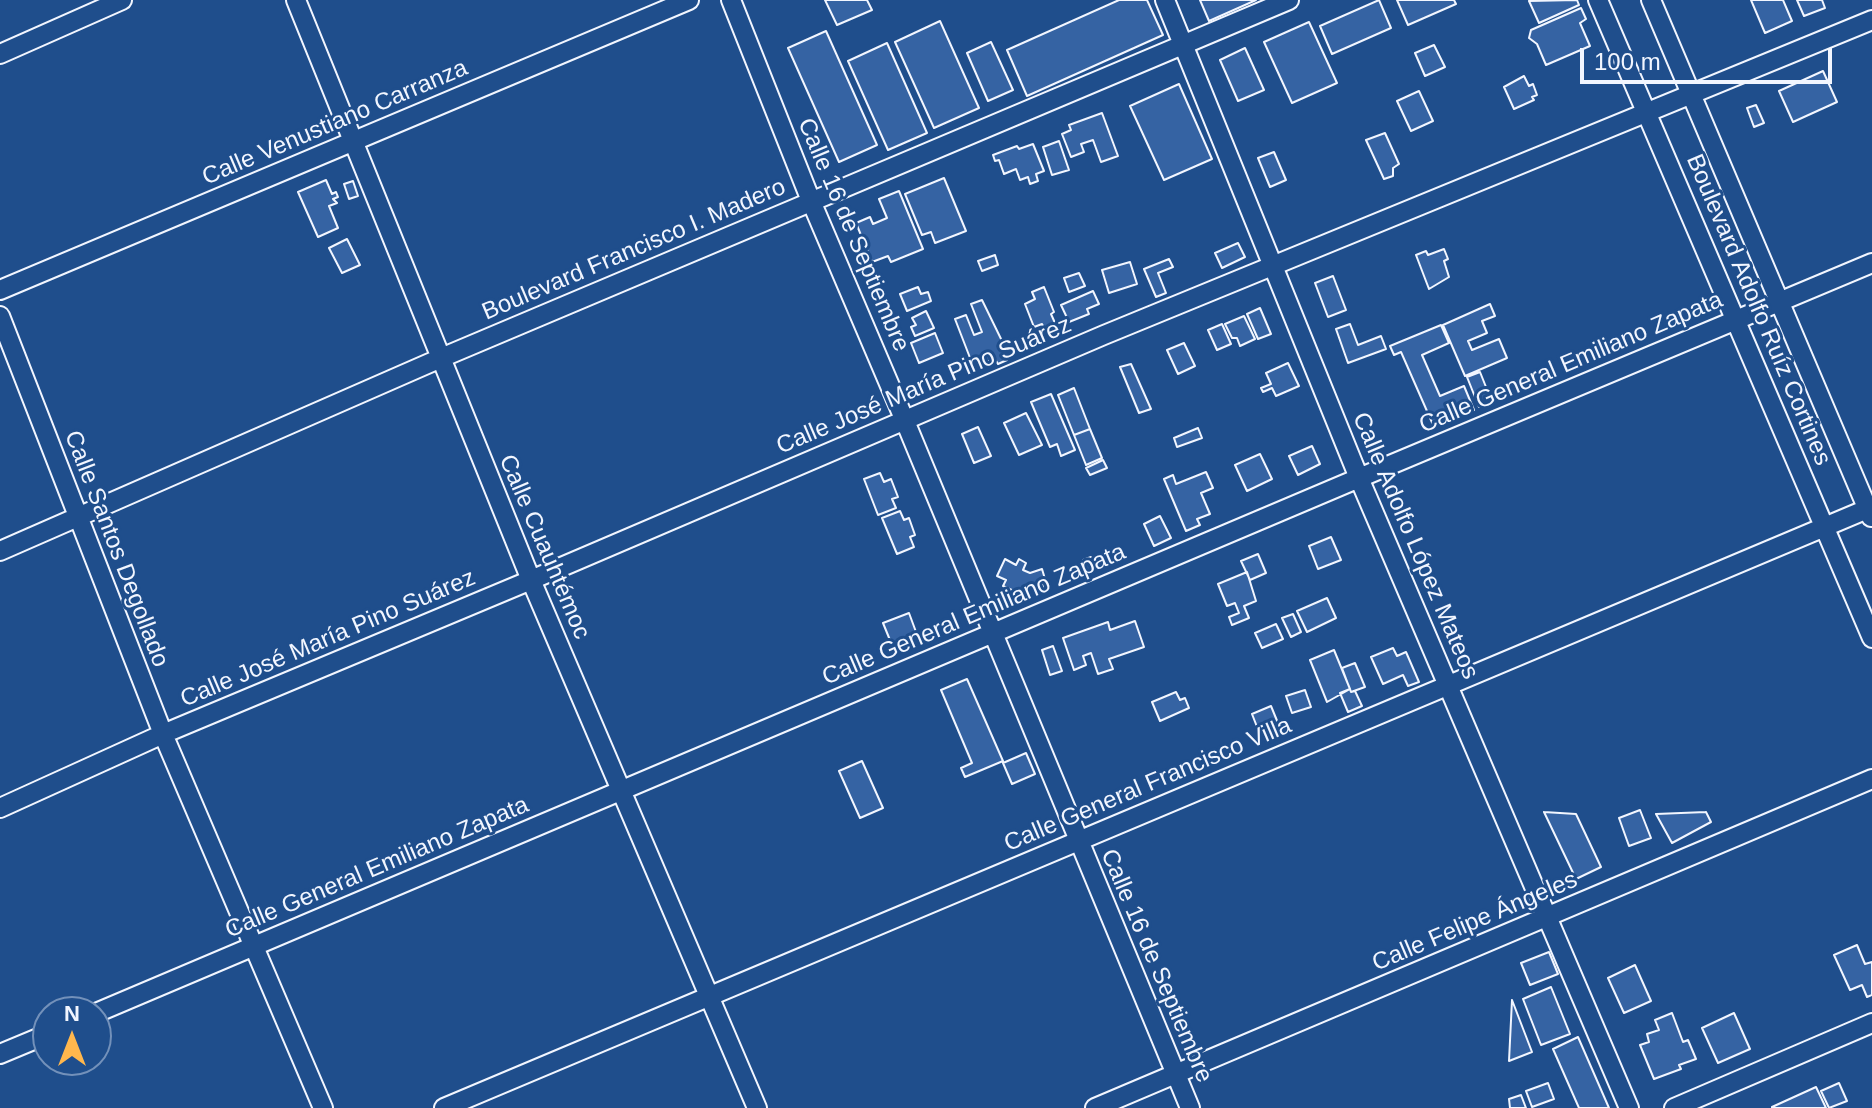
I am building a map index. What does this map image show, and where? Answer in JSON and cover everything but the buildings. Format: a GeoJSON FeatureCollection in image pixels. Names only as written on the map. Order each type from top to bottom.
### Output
{"type":"FeatureCollection","features":[{"type":"Feature","properties":{"kind":"street"},"geometry":{"type":"LineString","coordinates":[[0,54],[122,0]]}},
{"type":"Feature","properties":{"kind":"street","name":"Calle Cuauhtémoc"},"geometry":{"type":"LineString","coordinates":[[296,0],[531,580],[757,1108]]}},
{"type":"Feature","properties":{"kind":"street","name":"Calle Venustiano Carranza"},"geometry":{"type":"LineString","coordinates":[[0,290],[689,0]]}},
{"type":"Feature","properties":{"kind":"street","name":"Calle 16 de Septiembre"},"geometry":{"type":"LineString","coordinates":[[731,0],[811,201],[1190,1108]]}},
{"type":"Feature","properties":{"kind":"street","name":"Calle Adolfo López Mateos"},"geometry":{"type":"LineString","coordinates":[[1165,0],[1359,478],[1629,1108]]}},
{"type":"Feature","properties":{"kind":"street","name":"Boulevard Francisco I. Madero"},"geometry":{"type":"LineString","coordinates":[[0,551],[441,358],[1289,0]]}},
{"type":"Feature","properties":{"kind":"street","name":"Boulevard Adolfo Ruíz Cortines"},"geometry":{"type":"LineString","coordinates":[[1598,0],[1872,638]]}},
{"type":"Feature","properties":{"kind":"street","name":"Boulevard Adolfo Ruíz Cortines"},"geometry":{"type":"LineString","coordinates":[[1651,0],[1870,512]]}},
{"type":"Feature","properties":{"kind":"street","name":"Calle José María Pino Suárez"},"geometry":{"type":"LineString","coordinates":[[0,808],[163,734],[1104,335],[1872,20]]}},
{"type":"Feature","properties":{"kind":"street","name":"Calle General Emiliano Zapata"},"geometry":{"type":"LineString","coordinates":[[112,1006],[1872,263]]}},
{"type":"Feature","properties":{"kind":"street","name":"Calle Santos Degollado"},"geometry":{"type":"LineString","coordinates":[[0,316],[163,734],[323,1108]]}},
{"type":"Feature","properties":{"kind":"street","name":"Calle General Francisco Villa"},"geometry":{"type":"LineString","coordinates":[[444,1108],[1825,525],[1870,512]]}},
{"type":"Feature","properties":{"kind":"street","name":"Calle Felipe Ángeles"},"geometry":{"type":"LineString","coordinates":[[1095,1108],[1872,779]]}},
{"type":"Feature","properties":{"kind":"street"},"geometry":{"type":"LineString","coordinates":[[1674,1108],[1872,1023]]}},
{"type":"Feature","properties":{"kind":"street"},"geometry":{"type":"LineString","coordinates":[[0,1054],[32,1041]]}}]}
